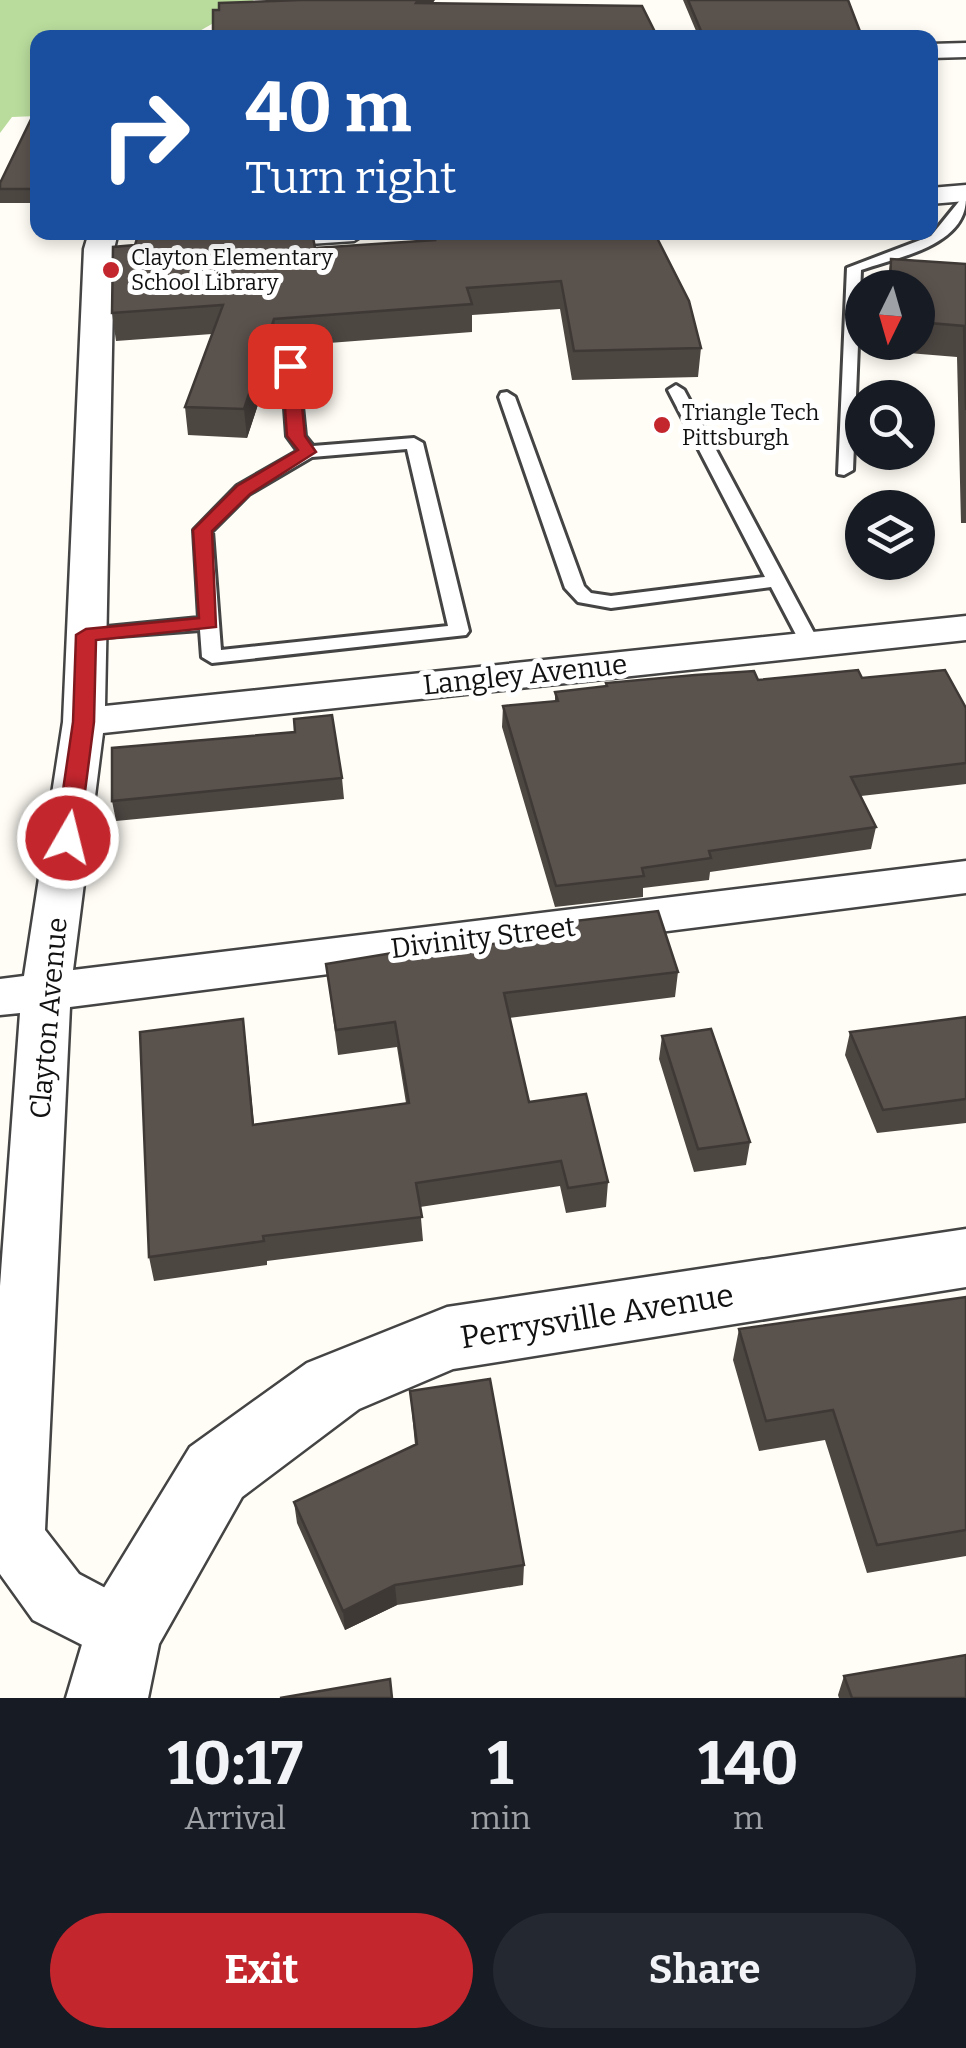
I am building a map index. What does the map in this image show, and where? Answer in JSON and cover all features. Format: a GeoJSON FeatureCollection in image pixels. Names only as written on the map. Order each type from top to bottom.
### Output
{"type":"FeatureCollection","features":[{"type":"Feature","properties":{"kind":"street"},"geometry":{"type":"LineString","coordinates":[[938,51],[966,50]]}},
{"type":"Feature","properties":{"kind":"street"},"geometry":{"type":"LineString","coordinates":[[938,196],[966,194]]}},
{"type":"Feature","properties":{"kind":"street"},"geometry":{"type":"LineString","coordinates":[[218,242],[243,240]]}},
{"type":"Feature","properties":{"kind":"street","name":"Clayton Avenue"},"geometry":{"type":"LineString","coordinates":[[114,243],[86,635],[84,722],[23,994],[13,1538],[56,1597],[114,1665]]}},
{"type":"Feature","properties":{"kind":"street","name":"Langley Avenue"},"geometry":{"type":"LineString","coordinates":[[84,722],[966,628]]}},
{"type":"Feature","properties":{"kind":"street","name":"Divinity Street"},"geometry":{"type":"LineString","coordinates":[[23,994],[966,876]]}},
{"type":"Feature","properties":{"kind":"street","name":"Perrysville Avenue"},"geometry":{"type":"LineString","coordinates":[[114,1665],[216,1472],[333,1386],[447,1338],[966,1258]]}},
{"type":"Feature","properties":{"kind":"lane"},"geometry":{"type":"LineString","coordinates":[[938,237],[966,202]]}},
{"type":"Feature","properties":{"kind":"lane"},"geometry":{"type":"LineString","coordinates":[[844,470],[854,268],[936,240]]}},
{"type":"Feature","properties":{"kind":"lane"},"geometry":{"type":"LineString","coordinates":[[290,366],[296,436],[308,452]]}},
{"type":"Feature","properties":{"kind":"lane"},"geometry":{"type":"LineString","coordinates":[[676,390],[810,644]]}},
{"type":"Feature","properties":{"kind":"lane"},"geometry":{"type":"LineString","coordinates":[[507,397],[575,588],[585,598],[611,602],[776,580]]}},
{"type":"Feature","properties":{"kind":"lane"},"geometry":{"type":"LineString","coordinates":[[414,443],[459,631],[212,657],[209,623],[203,530],[244,490],[308,452],[414,443]]}},
{"type":"Feature","properties":{"kind":"lane"},"geometry":{"type":"LineString","coordinates":[[86,635],[209,623]]}},
{"type":"Feature","properties":{"kind":"green space"},"geometry":{"type":"Polygon","coordinates":[[[0,0],[254,0],[201,30],[30,30],[30,116],[12,117],[0,133],[0,0]]]}},
{"type":"Feature","properties":{"kind":"building"},"geometry":{"type":"Polygon","coordinates":[[[418,0],[416,3],[642,6],[654,30],[213,30],[213,10],[219,10],[219,3],[418,0]]]}},
{"type":"Feature","properties":{"kind":"building"},"geometry":{"type":"Polygon","coordinates":[[[688,0],[848,0],[859,30],[701,30],[688,0]]]}},
{"type":"Feature","properties":{"kind":"building"},"geometry":{"type":"Polygon","coordinates":[[[30,121],[30,189],[0,189],[30,121]]]}},
{"type":"Feature","properties":{"kind":"building"},"geometry":{"type":"Polygon","coordinates":[[[137,240],[314,240],[315,248],[435,240],[658,240],[689,301],[701,348],[574,351],[561,281],[467,288],[472,304],[274,319],[244,409],[185,407],[223,305],[112,313],[113,247],[135,245],[137,240]]]}},
{"type":"Feature","properties":{"kind":"building"},"geometry":{"type":"Polygon","coordinates":[[[891,259],[966,264],[966,410],[964,326],[935,323],[935,270],[891,270],[891,259]]]}},
{"type":"Feature","properties":{"kind":"building"},"geometry":{"type":"Polygon","coordinates":[[[858,670],[862,678],[945,670],[966,708],[966,763],[851,777],[876,827],[709,851],[711,858],[642,868],[644,876],[556,886],[503,706],[558,701],[555,692],[607,686],[606,683],[754,671],[758,680],[858,670]]]}},
{"type":"Feature","properties":{"kind":"building"},"geometry":{"type":"Polygon","coordinates":[[[332,715],[342,778],[112,801],[112,748],[295,732],[294,719],[332,715]]]}},
{"type":"Feature","properties":{"kind":"building"},"geometry":{"type":"Polygon","coordinates":[[[658,911],[678,972],[504,993],[529,1102],[586,1094],[608,1182],[568,1188],[561,1161],[416,1183],[422,1217],[263,1236],[264,1241],[149,1257],[140,1032],[243,1019],[253,1125],[409,1103],[395,1022],[336,1030],[326,964],[447,944],[448,949],[570,935],[566,922],[658,911]]]}},
{"type":"Feature","properties":{"kind":"building"},"geometry":{"type":"Polygon","coordinates":[[[966,1017],[966,1099],[883,1110],[850,1032],[966,1017]]]}},
{"type":"Feature","properties":{"kind":"building"},"geometry":{"type":"Polygon","coordinates":[[[711,1029],[750,1142],[698,1149],[662,1036],[711,1029]]]}},
{"type":"Feature","properties":{"kind":"building"},"geometry":{"type":"Polygon","coordinates":[[[966,1297],[966,1530],[877,1545],[833,1410],[766,1421],[739,1329],[966,1297]]]}},
{"type":"Feature","properties":{"kind":"building"},"geometry":{"type":"Polygon","coordinates":[[[490,1379],[524,1565],[395,1585],[343,1611],[294,1502],[417,1444],[410,1391],[490,1379]]]}},
{"type":"Feature","properties":{"kind":"building"},"geometry":{"type":"Polygon","coordinates":[[[966,1655],[966,1698],[852,1698],[844,1676],[966,1655]]]}},
{"type":"Feature","properties":{"kind":"building"},"geometry":{"type":"Polygon","coordinates":[[[390,1679],[392,1698],[280,1698],[390,1679]]]}},
{"type":"Feature","properties":{"kind":"place","name":"Clayton Elementary School Library"},"geometry":{"type":"Point","coordinates":[111,270]}},
{"type":"Feature","properties":{"kind":"place","name":"Triangle Tech Pittsburgh"},"geometry":{"type":"Point","coordinates":[662,425]}},
{"type":"Feature","properties":{"kind":"route"},"geometry":{"type":"LineString","coordinates":[[68,838],[84,722],[86,635],[209,623],[203,530],[244,490],[308,452],[296,436],[290,366]]}}]}
